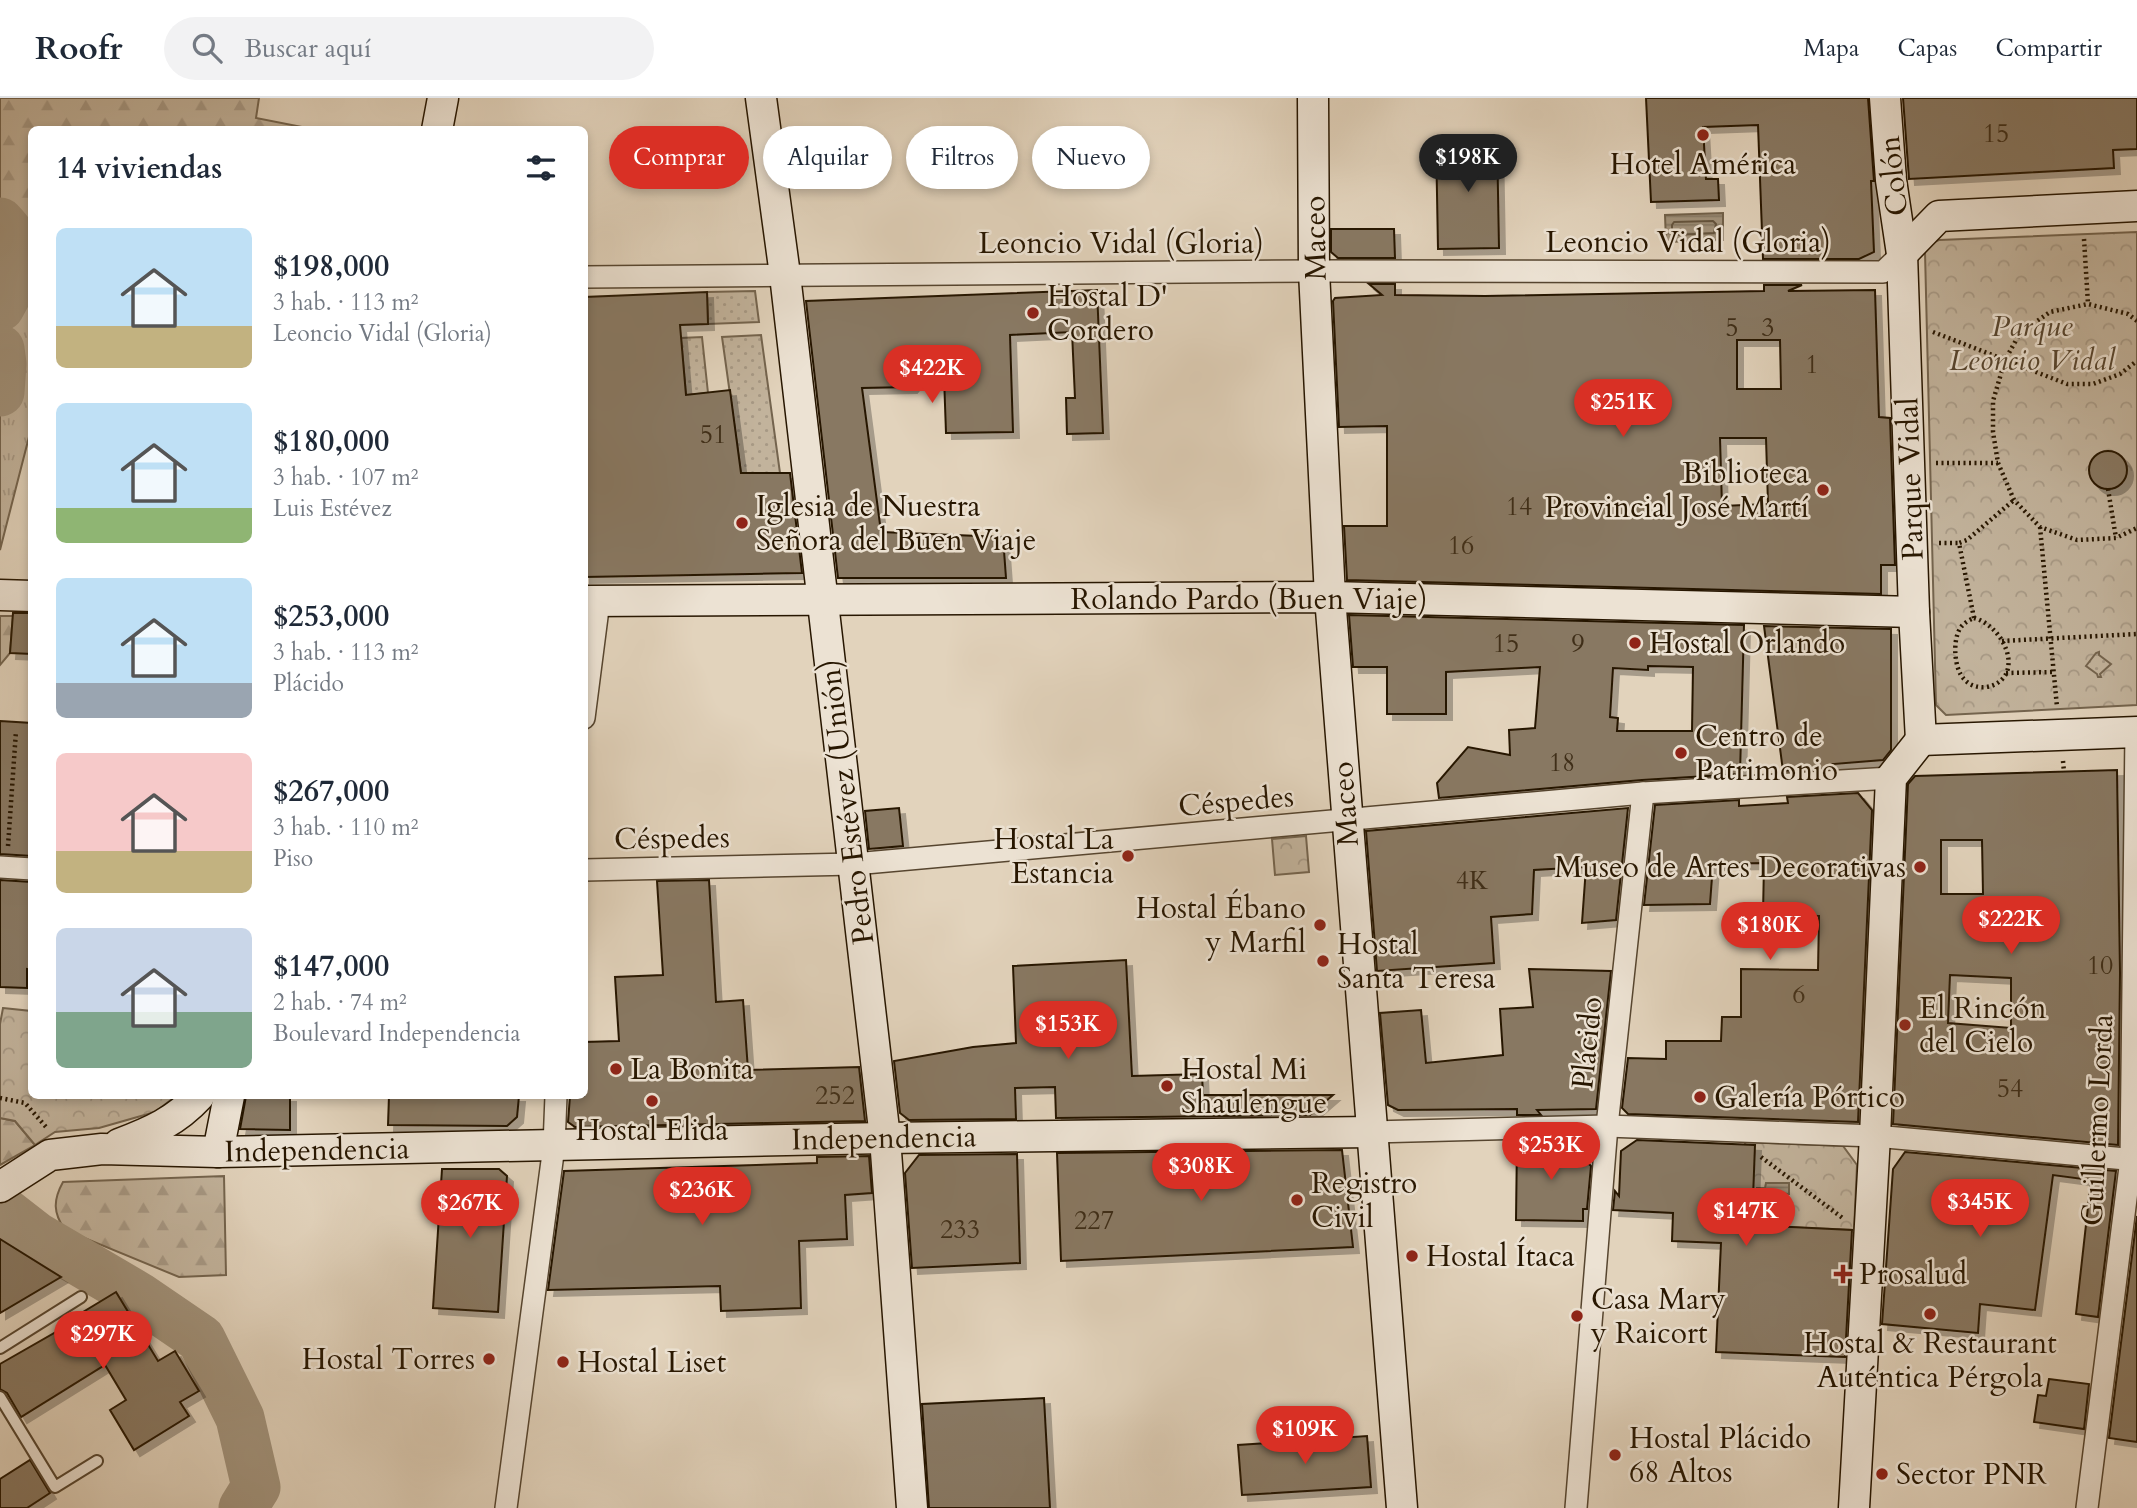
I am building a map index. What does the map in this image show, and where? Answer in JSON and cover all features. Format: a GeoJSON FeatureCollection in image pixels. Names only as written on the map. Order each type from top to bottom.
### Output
{"type":"FeatureCollection","features":[{"type":"Feature","properties":{"kind":"main road"},"geometry":{"type":"LineString","coordinates":[[438,126],[443,98]]}},
{"type":"Feature","properties":{"kind":"main road","name":"Pedro Estévez (Unión)"},"geometry":{"type":"LineString","coordinates":[[761,98],[785,275],[885,1138],[912,1508]]}},
{"type":"Feature","properties":{"kind":"main road","name":"Maceo"},"geometry":{"type":"LineString","coordinates":[[1313,98],[1314,271],[1329,597],[1402,1508]]}},
{"type":"Feature","properties":{"kind":"main road","name":"Colón"},"geometry":{"type":"LineString","coordinates":[[1885,98],[1891,180],[1902,254]]}},
{"type":"Feature","properties":{"kind":"main road"},"geometry":{"type":"LineString","coordinates":[[1902,254],[1939,216],[2137,206]]}},
{"type":"Feature","properties":{"kind":"main road","name":"Parque Vidal"},"geometry":{"type":"LineString","coordinates":[[1902,254],[1921,740]]}},
{"type":"Feature","properties":{"kind":"main road"},"geometry":{"type":"LineString","coordinates":[[0,595],[28,596]]}},
{"type":"Feature","properties":{"kind":"main road","name":"Rolando Pardo (Buen Viaje)"},"geometry":{"type":"LineString","coordinates":[[592,601],[1329,597],[1914,612]]}},
{"type":"Feature","properties":{"kind":"main road"},"geometry":{"type":"LineString","coordinates":[[1854,1508],[1870,1238],[1891,778],[1921,740],[2136,732]]}},
{"type":"Feature","properties":{"kind":"main road"},"geometry":{"type":"LineString","coordinates":[[0,1187],[50,1155],[102,1149],[153,1132],[182,1114],[196,1099]]}},
{"type":"Feature","properties":{"kind":"main road"},"geometry":{"type":"LineString","coordinates":[[218,1152],[228,1099]]}},
{"type":"Feature","properties":{"kind":"main road","name":"Independencia"},"geometry":{"type":"LineString","coordinates":[[102,1149],[218,1152],[885,1138],[1372,1132]]}},
{"type":"Feature","properties":{"kind":"street","name":"Leoncio Vidal (Gloria)"},"geometry":{"type":"LineString","coordinates":[[588,277],[1314,271],[1883,272],[1902,254]]}},
{"type":"Feature","properties":{"kind":"street"},"geometry":{"type":"LineString","coordinates":[[588,660],[592,601]]}},
{"type":"Feature","properties":{"kind":"street","name":"Guillermo Lorda"},"geometry":{"type":"LineString","coordinates":[[2087,1508],[2134,1159],[2136,732]]}},
{"type":"Feature","properties":{"kind":"street","name":"Céspedes"},"geometry":{"type":"LineString","coordinates":[[588,870],[853,864],[1643,793],[1891,778]]}},
{"type":"Feature","properties":{"kind":"street","name":"Plácido"},"geometry":{"type":"LineString","coordinates":[[1576,1508],[1608,1126],[1643,793]]}},
{"type":"Feature","properties":{"kind":"street"},"geometry":{"type":"LineString","coordinates":[[3,867],[28,869]]}},
{"type":"Feature","properties":{"kind":"street"},"geometry":{"type":"LineString","coordinates":[[506,1508],[554,1146],[556,1099]]}},
{"type":"Feature","properties":{"kind":"street"},"geometry":{"type":"LineString","coordinates":[[1372,1132],[1608,1126],[1875,1136],[2134,1159]]}},
{"type":"Feature","properties":{"kind":"lane"},"geometry":{"type":"LineString","coordinates":[[0,1348],[81,1297]]}},
{"type":"Feature","properties":{"kind":"lane"},"geometry":{"type":"LineString","coordinates":[[0,1397],[55,1486],[97,1461]]}},
{"type":"Feature","properties":{"kind":"path"},"geometry":{"type":"LineString","coordinates":[[2084,239],[2088,304]]}},
{"type":"Feature","properties":{"kind":"path"},"geometry":{"type":"LineString","coordinates":[[2137,321],[2129,314],[2088,304],[2050,312],[2021,333],[2005,360],[1993,401],[1993,432],[1998,463],[2014,500],[2040,527],[2077,540],[2116,538],[2137,528]]}},
{"type":"Feature","properties":{"kind":"path"},"geometry":{"type":"LineString","coordinates":[[1904,322],[2067,384],[2093,384],[2120,374],[2137,361]]}},
{"type":"Feature","properties":{"kind":"path"},"geometry":{"type":"LineString","coordinates":[[1935,463],[1998,463]]}},
{"type":"Feature","properties":{"kind":"path"},"geometry":{"type":"LineString","coordinates":[[2108,489],[2116,538]]}},
{"type":"Feature","properties":{"kind":"path"},"geometry":{"type":"LineString","coordinates":[[1936,544],[1967,540],[2014,500]]}},
{"type":"Feature","properties":{"kind":"path"},"geometry":{"type":"LineString","coordinates":[[2040,527],[2057,706]]}},
{"type":"Feature","properties":{"kind":"path"},"geometry":{"type":"LineString","coordinates":[[1959,543],[1974,618]]}},
{"type":"Feature","properties":{"kind":"path"},"geometry":{"type":"LineString","coordinates":[[1974,618],[1987,624],[2002,641],[2008,656],[2006,673],[1994,685],[1986,688],[1969,684],[1963,678],[1957,661],[1957,635],[1960,627],[1974,618]]}},
{"type":"Feature","properties":{"kind":"path"},"geometry":{"type":"LineString","coordinates":[[2002,641],[2137,634]]}},
{"type":"Feature","properties":{"kind":"path"},"geometry":{"type":"LineString","coordinates":[[2006,673],[2054,672]]}},
{"type":"Feature","properties":{"kind":"path"},"geometry":{"type":"LineString","coordinates":[[3,867],[16,731]]}},
{"type":"Feature","properties":{"kind":"path"},"geometry":{"type":"LineString","coordinates":[[0,1098],[25,1103],[53,1134]]}},
{"type":"Feature","properties":{"kind":"path"},"geometry":{"type":"LineString","coordinates":[[1727,1131],[1870,1238]]}},
{"type":"Feature","properties":{"kind":"green space"},"geometry":{"type":"Polygon","coordinates":[[[0,98],[259,98],[256,118],[297,126],[28,126],[28,305],[0,314],[0,98]]]}},
{"type":"Feature","properties":{"kind":"green space","name":"Parque Leoncio Vidal"},"geometry":{"type":"Polygon","coordinates":[[[2137,232],[2137,705],[1946,715],[1936,705],[1925,252],[1939,240],[2137,232]]]}},
{"type":"Feature","properties":{"kind":"green space"},"geometry":{"type":"Polygon","coordinates":[[[755,291],[759,322],[708,324],[707,292],[755,291]]]}},
{"type":"Feature","properties":{"kind":"green space"},"geometry":{"type":"Polygon","coordinates":[[[28,305],[28,441],[0,550],[0,314],[28,305]]]}},
{"type":"Feature","properties":{"kind":"green space"},"geometry":{"type":"Polygon","coordinates":[[[761,335],[780,473],[741,473],[722,337],[761,335]]]}},
{"type":"Feature","properties":{"kind":"green space"},"geometry":{"type":"Polygon","coordinates":[[[702,337],[708,393],[686,395],[681,338],[702,337]]]}},
{"type":"Feature","properties":{"kind":"green space"},"geometry":{"type":"Polygon","coordinates":[[[0,616],[13,616],[10,653],[0,665],[0,616]]]}},
{"type":"Feature","properties":{"kind":"green space"},"geometry":{"type":"Polygon","coordinates":[[[2099,652],[2099,655],[2111,664],[2100,674],[2101,677],[2086,666],[2099,652]]]}},
{"type":"Feature","properties":{"kind":"green space"},"geometry":{"type":"Polygon","coordinates":[[[1306,836],[1309,872],[1275,875],[1272,839],[1306,836]]]}},
{"type":"Feature","properties":{"kind":"green space"},"geometry":{"type":"Polygon","coordinates":[[[3,1008],[28,1011],[28,1099],[172,1099],[155,1112],[99,1128],[55,1132],[35,1145],[15,1121],[0,1118],[0,1024],[3,1008]]]}},
{"type":"Feature","properties":{"kind":"green space"},"geometry":{"type":"Polygon","coordinates":[[[0,1118],[15,1121],[35,1145],[0,1165],[0,1118]]]}},
{"type":"Feature","properties":{"kind":"green space"},"geometry":{"type":"Polygon","coordinates":[[[1746,1142],[1843,1146],[1857,1165],[1854,1230],[1738,1225],[1740,1152],[1746,1142]]]}},
{"type":"Feature","properties":{"kind":"green space"},"geometry":{"type":"Polygon","coordinates":[[[224,1176],[226,1275],[179,1277],[65,1230],[56,1212],[57,1195],[63,1182],[224,1176]]]}},
{"type":"Feature","properties":{"kind":"water"},"geometry":{"type":"Polygon","coordinates":[[[1723,213],[1723,240],[1666,242],[1665,215],[1723,213]]]}},
{"type":"Feature","properties":{"kind":"water"},"geometry":{"type":"Polygon","coordinates":[[[1766,1183],[1789,1183],[1789,1194],[1772,1194],[1766,1202],[1771,1212],[1783,1212],[1783,1222],[1757,1221],[1757,1188],[1765,1188],[1766,1183]]]}},
{"type":"Feature","properties":{"kind":"building"},"geometry":{"type":"Polygon","coordinates":[[[1646,98],[1868,98],[1874,181],[1871,181],[1874,252],[1859,259],[1763,259],[1758,125],[1703,127],[1706,179],[1718,179],[1719,200],[1651,202],[1646,98]]]}},
{"type":"Feature","properties":{"kind":"building"},"geometry":{"type":"Polygon","coordinates":[[[1903,98],[2137,98],[2137,149],[2113,150],[2114,168],[1909,179],[1903,98]]]}},
{"type":"Feature","properties":{"kind":"building"},"geometry":{"type":"Polygon","coordinates":[[[1497,138],[1499,248],[1438,249],[1436,139],[1497,138]]]}},
{"type":"Feature","properties":{"kind":"building"},"geometry":{"type":"Polygon","coordinates":[[[1331,229],[1394,229],[1395,258],[1338,258],[1331,252],[1331,229]]]}},
{"type":"Feature","properties":{"kind":"building"},"geometry":{"type":"Polygon","coordinates":[[[1369,284],[1395,284],[1395,295],[1764,291],[1764,285],[1802,285],[1788,291],[1875,290],[1879,417],[1890,418],[1895,565],[1881,565],[1881,594],[1347,580],[1344,526],[1387,526],[1387,426],[1339,427],[1333,301],[1335,298],[1382,295],[1369,284]],[[1737,340],[1737,389],[1781,389],[1780,340],[1737,340]],[[1720,438],[1722,506],[1768,504],[1766,438],[1720,438]]]}},
{"type":"Feature","properties":{"kind":"building"},"geometry":{"type":"Polygon","coordinates":[[[1097,290],[1103,433],[1067,434],[1066,398],[1075,398],[1072,332],[1010,335],[1013,432],[946,433],[943,348],[911,387],[862,388],[881,532],[1003,537],[1006,578],[838,578],[806,301],[1097,290]]]}},
{"type":"Feature","properties":{"kind":"building"},"geometry":{"type":"Polygon","coordinates":[[[707,292],[708,324],[680,325],[686,395],[730,390],[741,473],[790,473],[802,573],[588,577],[588,297],[707,292]]]}},
{"type":"Feature","properties":{"kind":"building"},"geometry":{"type":"Polygon","coordinates":[[[2108,451],[2122,456],[2127,470],[2122,484],[2108,489],[2094,484],[2089,470],[2094,456],[2108,451]]]}},
{"type":"Feature","properties":{"kind":"building"},"geometry":{"type":"Polygon","coordinates":[[[13,613],[28,613],[28,654],[10,653],[13,613]]]}},
{"type":"Feature","properties":{"kind":"building"},"geometry":{"type":"Polygon","coordinates":[[[1349,615],[1744,625],[1740,774],[1439,798],[1437,783],[1468,747],[1510,755],[1509,730],[1535,728],[1540,667],[1446,672],[1446,714],[1387,714],[1387,667],[1353,667],[1349,615]],[[1648,666],[1648,670],[1613,668],[1610,717],[1618,718],[1617,731],[1692,731],[1693,667],[1648,666]]]}},
{"type":"Feature","properties":{"kind":"building"},"geometry":{"type":"Polygon","coordinates":[[[1764,626],[1891,629],[1891,750],[1883,760],[1833,764],[1836,768],[1783,771],[1764,626]]]}},
{"type":"Feature","properties":{"kind":"building"},"geometry":{"type":"Polygon","coordinates":[[[0,721],[28,723],[28,856],[0,854],[0,721]]]}},
{"type":"Feature","properties":{"kind":"building"},"geometry":{"type":"Polygon","coordinates":[[[2117,770],[2120,973],[2118,1145],[1893,1124],[1908,784],[1915,776],[2117,770]],[[1941,840],[1941,894],[1983,894],[1982,840],[1941,840]],[[1950,975],[1948,1023],[2011,1028],[2011,978],[1950,975]]]}},
{"type":"Feature","properties":{"kind":"building"},"geometry":{"type":"Polygon","coordinates":[[[1858,793],[1872,810],[1858,1122],[1628,1114],[1622,1108],[1628,1058],[1666,1059],[1666,1041],[1721,1041],[1722,1017],[1741,1017],[1741,969],[1818,970],[1819,916],[1763,915],[1764,863],[1713,864],[1710,904],[1644,905],[1655,805],[1739,800],[1739,806],[1788,803],[1787,797],[1858,793]]]}},
{"type":"Feature","properties":{"kind":"building"},"geometry":{"type":"Polygon","coordinates":[[[899,808],[903,846],[869,849],[865,811],[899,808]]]}},
{"type":"Feature","properties":{"kind":"building"},"geometry":{"type":"Polygon","coordinates":[[[1628,808],[1616,920],[1582,923],[1586,867],[1534,870],[1532,914],[1491,917],[1494,963],[1377,971],[1366,831],[1628,808]]]}},
{"type":"Feature","properties":{"kind":"building"},"geometry":{"type":"Polygon","coordinates":[[[0,880],[28,882],[27,988],[0,987],[0,880]]]}},
{"type":"Feature","properties":{"kind":"building"},"geometry":{"type":"Polygon","coordinates":[[[709,880],[716,1002],[743,1000],[748,1070],[859,1067],[865,1121],[575,1127],[568,1122],[570,1099],[588,1099],[588,1042],[619,1041],[615,977],[663,975],[657,881],[709,880]]]}},
{"type":"Feature","properties":{"kind":"building"},"geometry":{"type":"Polygon","coordinates":[[[1126,960],[1132,1076],[1202,1074],[1203,1095],[1333,1095],[1310,1115],[1056,1118],[1055,1087],[1015,1088],[1016,1119],[909,1120],[900,1113],[894,1061],[973,1047],[1016,1043],[1013,966],[1126,960]]]}},
{"type":"Feature","properties":{"kind":"building"},"geometry":{"type":"Polygon","coordinates":[[[1529,969],[1611,971],[1596,1109],[1537,1110],[1541,1115],[1517,1115],[1517,1109],[1398,1110],[1388,1105],[1380,1013],[1421,1010],[1426,1063],[1503,1055],[1500,1009],[1533,1007],[1529,969]]]}},
{"type":"Feature","properties":{"kind":"building"},"geometry":{"type":"Polygon","coordinates":[[[245,1099],[290,1099],[290,1130],[240,1129],[245,1099]]]}},
{"type":"Feature","properties":{"kind":"building"},"geometry":{"type":"Polygon","coordinates":[[[389,1099],[519,1099],[517,1117],[507,1126],[388,1125],[389,1099]]]}},
{"type":"Feature","properties":{"kind":"building"},"geometry":{"type":"Polygon","coordinates":[[[1566,1140],[1591,1166],[1587,1209],[1583,1209],[1583,1221],[1516,1220],[1517,1141],[1566,1140]]]}},
{"type":"Feature","properties":{"kind":"building"},"geometry":{"type":"Polygon","coordinates":[[[1637,1140],[1755,1145],[1752,1225],[1852,1230],[1845,1357],[1716,1352],[1721,1243],[1672,1241],[1673,1213],[1613,1210],[1615,1191],[1619,1196],[1621,1151],[1637,1140]]]}},
{"type":"Feature","properties":{"kind":"building"},"geometry":{"type":"Polygon","coordinates":[[[1342,1150],[1353,1247],[1061,1261],[1057,1153],[1342,1150]]]}},
{"type":"Feature","properties":{"kind":"building"},"geometry":{"type":"Polygon","coordinates":[[[1905,1152],[2116,1171],[2098,1317],[2076,1314],[2091,1180],[2053,1175],[2035,1310],[1980,1304],[1978,1333],[1882,1324],[1893,1169],[1905,1152]]]}},
{"type":"Feature","properties":{"kind":"building"},"geometry":{"type":"Polygon","coordinates":[[[1017,1154],[1020,1263],[912,1268],[905,1173],[919,1155],[1017,1154]]]}},
{"type":"Feature","properties":{"kind":"building"},"geometry":{"type":"Polygon","coordinates":[[[869,1156],[872,1193],[845,1195],[847,1239],[799,1241],[801,1308],[721,1311],[720,1286],[548,1290],[564,1171],[817,1163],[817,1157],[869,1156]]]}},
{"type":"Feature","properties":{"kind":"building"},"geometry":{"type":"Polygon","coordinates":[[[442,1169],[499,1169],[507,1176],[498,1312],[433,1308],[442,1169]]]}},
{"type":"Feature","properties":{"kind":"building"},"geometry":{"type":"Polygon","coordinates":[[[2137,1216],[2137,1442],[2109,1438],[2137,1216]]]}},
{"type":"Feature","properties":{"kind":"building"},"geometry":{"type":"Polygon","coordinates":[[[0,1239],[61,1277],[0,1313],[0,1239]]]}},
{"type":"Feature","properties":{"kind":"building"},"geometry":{"type":"Polygon","coordinates":[[[116,1292],[158,1361],[175,1351],[199,1391],[180,1402],[189,1416],[134,1450],[110,1410],[126,1400],[105,1365],[21,1417],[7,1393],[0,1389],[0,1364],[61,1329],[60,1326],[116,1292]]]}},
{"type":"Feature","properties":{"kind":"building"},"geometry":{"type":"Polygon","coordinates":[[[2049,1379],[2089,1384],[2084,1429],[2034,1422],[2038,1395],[2046,1396],[2049,1379]]]}},
{"type":"Feature","properties":{"kind":"building"},"geometry":{"type":"Polygon","coordinates":[[[1044,1398],[1050,1508],[929,1508],[922,1404],[1044,1398]]]}},
{"type":"Feature","properties":{"kind":"building"},"geometry":{"type":"Polygon","coordinates":[[[1367,1436],[1371,1487],[1242,1495],[1238,1445],[1367,1436]]]}},
{"type":"Feature","properties":{"kind":"building"},"geometry":{"type":"Polygon","coordinates":[[[30,1460],[50,1493],[27,1508],[0,1508],[0,1479],[30,1460]]]}},
{"type":"Feature","properties":{"kind":"waterway"},"geometry":{"type":"LineString","coordinates":[[0,222],[17,245],[20,255],[17,274],[0,307]]}},
{"type":"Feature","properties":{"kind":"waterway"},"geometry":{"type":"LineString","coordinates":[[0,349],[0,392]]}},
{"type":"Feature","properties":{"kind":"waterway"},"geometry":{"type":"LineString","coordinates":[[0,1208],[36,1236],[138,1296],[201,1339],[240,1418],[256,1487],[243,1508]]}},
{"type":"Feature","properties":{"kind":"place","name":"Hotel América"},"geometry":{"type":"Point","coordinates":[1703,135]}},
{"type":"Feature","properties":{"kind":"place","name":"Hostal D' Cordero"},"geometry":{"type":"Point","coordinates":[1033,313]}},
{"type":"Feature","properties":{"kind":"place","name":"Biblioteca Provincial José Martí"},"geometry":{"type":"Point","coordinates":[1823,490]}},
{"type":"Feature","properties":{"kind":"place","name":"Iglesia de Nuestra Señora del Buen Viaje"},"geometry":{"type":"Point","coordinates":[742,523]}},
{"type":"Feature","properties":{"kind":"place","name":"Hostal Orlando"},"geometry":{"type":"Point","coordinates":[1635,643]}},
{"type":"Feature","properties":{"kind":"place","name":"Centro de Patrimonio"},"geometry":{"type":"Point","coordinates":[1681,753]}},
{"type":"Feature","properties":{"kind":"place","name":"Hostal La Estancia"},"geometry":{"type":"Point","coordinates":[1128,856]}},
{"type":"Feature","properties":{"kind":"place","name":"Museo de Artes Decorativas"},"geometry":{"type":"Point","coordinates":[1920,867]}},
{"type":"Feature","properties":{"kind":"place","name":"Hostal Ébano y Marfil"},"geometry":{"type":"Point","coordinates":[1320,925]}},
{"type":"Feature","properties":{"kind":"place","name":"Hostal Santa Teresa"},"geometry":{"type":"Point","coordinates":[1323,961]}},
{"type":"Feature","properties":{"kind":"place","name":"El Rincón del Cielo"},"geometry":{"type":"Point","coordinates":[1905,1025]}},
{"type":"Feature","properties":{"kind":"place","name":"La Bonita"},"geometry":{"type":"Point","coordinates":[616,1069]}},
{"type":"Feature","properties":{"kind":"place","name":"Hostal Mi Shaulengue"},"geometry":{"type":"Point","coordinates":[1167,1086]}},
{"type":"Feature","properties":{"kind":"place","name":"Galería Pórtico"},"geometry":{"type":"Point","coordinates":[1700,1097]}},
{"type":"Feature","properties":{"kind":"place","name":"Hostal Elida"},"geometry":{"type":"Point","coordinates":[652,1101]}},
{"type":"Feature","properties":{"kind":"place","name":"Registro Civil"},"geometry":{"type":"Point","coordinates":[1297,1200]}},
{"type":"Feature","properties":{"kind":"place","name":"Hostal Ítaca"},"geometry":{"type":"Point","coordinates":[1412,1256]}},
{"type":"Feature","properties":{"kind":"place","name":"Prosalud"},"geometry":{"type":"Point","coordinates":[1843,1274]}},
{"type":"Feature","properties":{"kind":"place","name":"Hostal & Restaurant Auténtica Pérgola"},"geometry":{"type":"Point","coordinates":[1930,1314]}},
{"type":"Feature","properties":{"kind":"place","name":"Casa Mary y Raicort"},"geometry":{"type":"Point","coordinates":[1577,1316]}},
{"type":"Feature","properties":{"kind":"place","name":"Hostal Torres"},"geometry":{"type":"Point","coordinates":[489,1359]}},
{"type":"Feature","properties":{"kind":"place","name":"Hostal Liset"},"geometry":{"type":"Point","coordinates":[563,1362]}},
{"type":"Feature","properties":{"kind":"place","name":"Hostal Plácido 68 Altos"},"geometry":{"type":"Point","coordinates":[1615,1455]}},
{"type":"Feature","properties":{"kind":"place","name":"Sector PNR"},"geometry":{"type":"Point","coordinates":[1882,1474]}}]}
